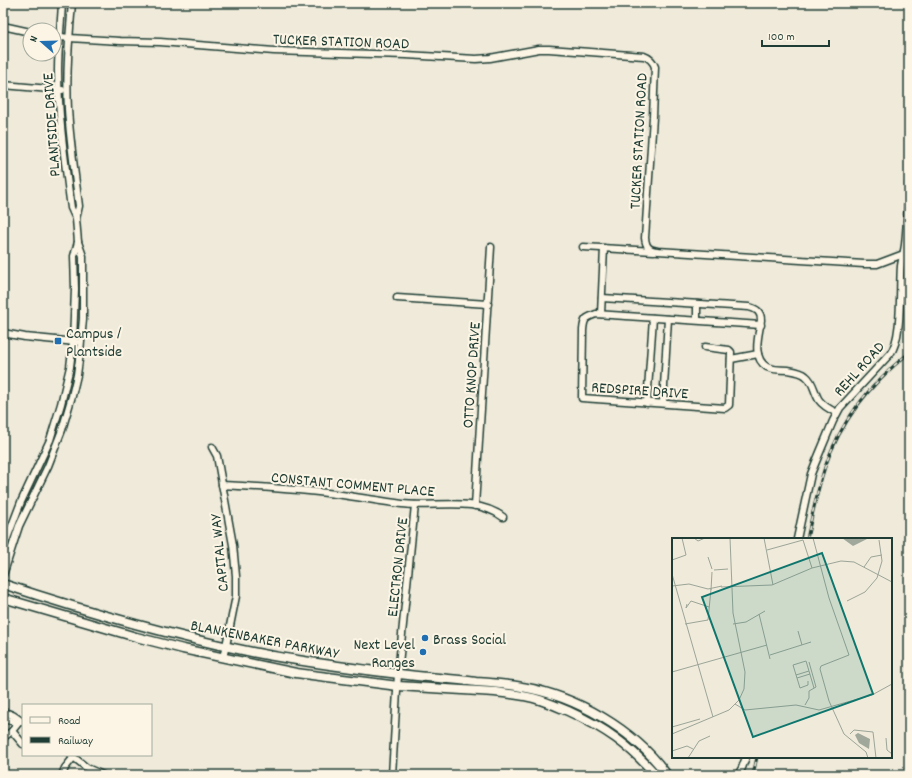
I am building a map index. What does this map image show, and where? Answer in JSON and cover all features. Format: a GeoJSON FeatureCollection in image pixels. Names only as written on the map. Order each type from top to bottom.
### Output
{"type":"FeatureCollection","features":[{"type":"Feature","properties":{"kind":"main road","name":"BLANKENBAKER PARKWAY"},"geometry":{"type":"LineString","coordinates":[[3,584],[163,632],[226,646],[310,662],[398,674],[523,687],[566,699],[594,713],[619,729],[650,756],[667,775]]}},
{"type":"Feature","properties":{"kind":"main road","name":"BLANKENBAKER PARKWAY"},"geometry":{"type":"LineString","coordinates":[[3,598],[136,637],[183,649],[296,673],[398,686],[495,692],[540,700],[597,725],[629,748],[656,775]]}},
{"type":"Feature","properties":{"kind":"street","name":"PLANTSIDE DRIVE"},"geometry":{"type":"LineString","coordinates":[[59,22],[62,3]]}},
{"type":"Feature","properties":{"kind":"street","name":"PLANTSIDE DRIVE"},"geometry":{"type":"LineString","coordinates":[[3,575],[19,526],[57,443],[64,424],[72,396],[81,343],[83,319],[83,256],[78,242],[76,219],[79,206],[68,109],[69,38],[72,3]]}},
{"type":"Feature","properties":{"kind":"street"},"geometry":{"type":"LineString","coordinates":[[3,26],[22,30]]}},
{"type":"Feature","properties":{"kind":"street","name":"TUCKER STATION ROAD"},"geometry":{"type":"LineString","coordinates":[[62,37],[160,42],[274,51],[456,58],[490,58],[530,50],[549,49],[644,56],[650,59],[655,67],[645,238],[647,246],[656,251]]}},
{"type":"Feature","properties":{"kind":"street","name":"PLANTSIDE DRIVE"},"geometry":{"type":"LineString","coordinates":[[58,62],[60,125],[71,208],[76,219]]}},
{"type":"Feature","properties":{"kind":"street"},"geometry":{"type":"LineString","coordinates":[[3,85],[68,91]]}},
{"type":"Feature","properties":{"kind":"street"},"geometry":{"type":"LineString","coordinates":[[65,160],[73,158]]}},
{"type":"Feature","properties":{"kind":"street","name":"REHL ROAD"},"geometry":{"type":"LineString","coordinates":[[797,538],[813,469],[836,413],[895,348],[898,330],[901,266],[906,253],[905,245],[909,183]]}},
{"type":"Feature","properties":{"kind":"street","name":"PLANTSIDE DRIVE"},"geometry":{"type":"LineString","coordinates":[[3,549],[18,509],[50,440],[66,386],[73,342],[76,289],[74,256],[78,242]]}},
{"type":"Feature","properties":{"kind":"street","name":"OTTO KNOP DRIVE"},"geometry":{"type":"LineString","coordinates":[[475,506],[491,247]]}},
{"type":"Feature","properties":{"kind":"street"},"geometry":{"type":"LineString","coordinates":[[583,247],[864,264],[877,264],[906,253]]}},
{"type":"Feature","properties":{"kind":"street"},"geometry":{"type":"LineString","coordinates":[[601,314],[604,248]]}},
{"type":"Feature","properties":{"kind":"street"},"geometry":{"type":"LineString","coordinates":[[397,298],[488,304]]}},
{"type":"Feature","properties":{"kind":"street"},"geometry":{"type":"LineString","coordinates":[[602,298],[754,308],[759,311],[761,316],[757,351],[762,362],[767,367],[804,374],[811,382],[818,400],[836,413]]}},
{"type":"Feature","properties":{"kind":"street"},"geometry":{"type":"LineString","coordinates":[[697,304],[697,320]]}},
{"type":"Feature","properties":{"kind":"street","name":"REDSPIRE DRIVE"},"geometry":{"type":"LineString","coordinates":[[731,359],[729,405],[725,408],[582,398],[583,330],[584,322],[587,317],[601,314],[760,325]]}},
{"type":"Feature","properties":{"kind":"street"},"geometry":{"type":"LineString","coordinates":[[647,403],[653,318]]}},
{"type":"Feature","properties":{"kind":"street"},"geometry":{"type":"LineString","coordinates":[[663,403],[668,319]]}},
{"type":"Feature","properties":{"kind":"street"},"geometry":{"type":"LineString","coordinates":[[3,333],[81,343]]}},
{"type":"Feature","properties":{"kind":"street"},"geometry":{"type":"LineString","coordinates":[[705,347],[729,350],[731,352],[731,359],[758,354]]}},
{"type":"Feature","properties":{"kind":"street","name":"CAPITAL WAY"},"geometry":{"type":"LineString","coordinates":[[212,447],[217,456],[233,545],[236,576],[236,596],[223,657]]}},
{"type":"Feature","properties":{"kind":"street"},"geometry":{"type":"LineString","coordinates":[[32,477],[40,481]]}},
{"type":"Feature","properties":{"kind":"street","name":"CONSTANT COMMENT PLACE"},"geometry":{"type":"LineString","coordinates":[[222,485],[306,491],[402,504],[475,506],[490,510],[503,517]]}},
{"type":"Feature","properties":{"kind":"street","name":"ELECTRON DRIVE"},"geometry":{"type":"LineString","coordinates":[[392,775],[398,674],[416,505]]}},
{"type":"Feature","properties":{"kind":"street"},"geometry":{"type":"LineString","coordinates":[[3,712],[10,713],[22,722]]}},
{"type":"Feature","properties":{"kind":"street"},"geometry":{"type":"LineString","coordinates":[[3,719],[22,722]]}},
{"type":"Feature","properties":{"kind":"street"},"geometry":{"type":"LineString","coordinates":[[3,738],[22,722]]}},
{"type":"Feature","properties":{"kind":"street"},"geometry":{"type":"LineString","coordinates":[[12,730],[22,743]]}},
{"type":"Feature","properties":{"kind":"street"},"geometry":{"type":"LineString","coordinates":[[62,775],[72,756],[87,768],[103,775]]}},
{"type":"Feature","properties":{"kind":"street"},"geometry":{"type":"LineString","coordinates":[[738,775],[746,758]]}},
{"type":"Feature","properties":{"kind":"railway"},"geometry":{"type":"LineString","coordinates":[[807,538],[822,476],[839,434],[848,418],[870,390],[909,353]]}},
{"type":"Feature","properties":{"kind":"railway"},"geometry":{"type":"LineString","coordinates":[[753,775],[757,758]]}},
{"type":"Feature","properties":{"kind":"place","name":"Campus / Plantside"},"geometry":{"type":"Point","coordinates":[58,341]}},
{"type":"Feature","properties":{"kind":"place","name":"Brass Social"},"geometry":{"type":"Point","coordinates":[425,638]}},
{"type":"Feature","properties":{"kind":"place","name":"Next Level Ranges"},"geometry":{"type":"Point","coordinates":[423,652]}}]}
